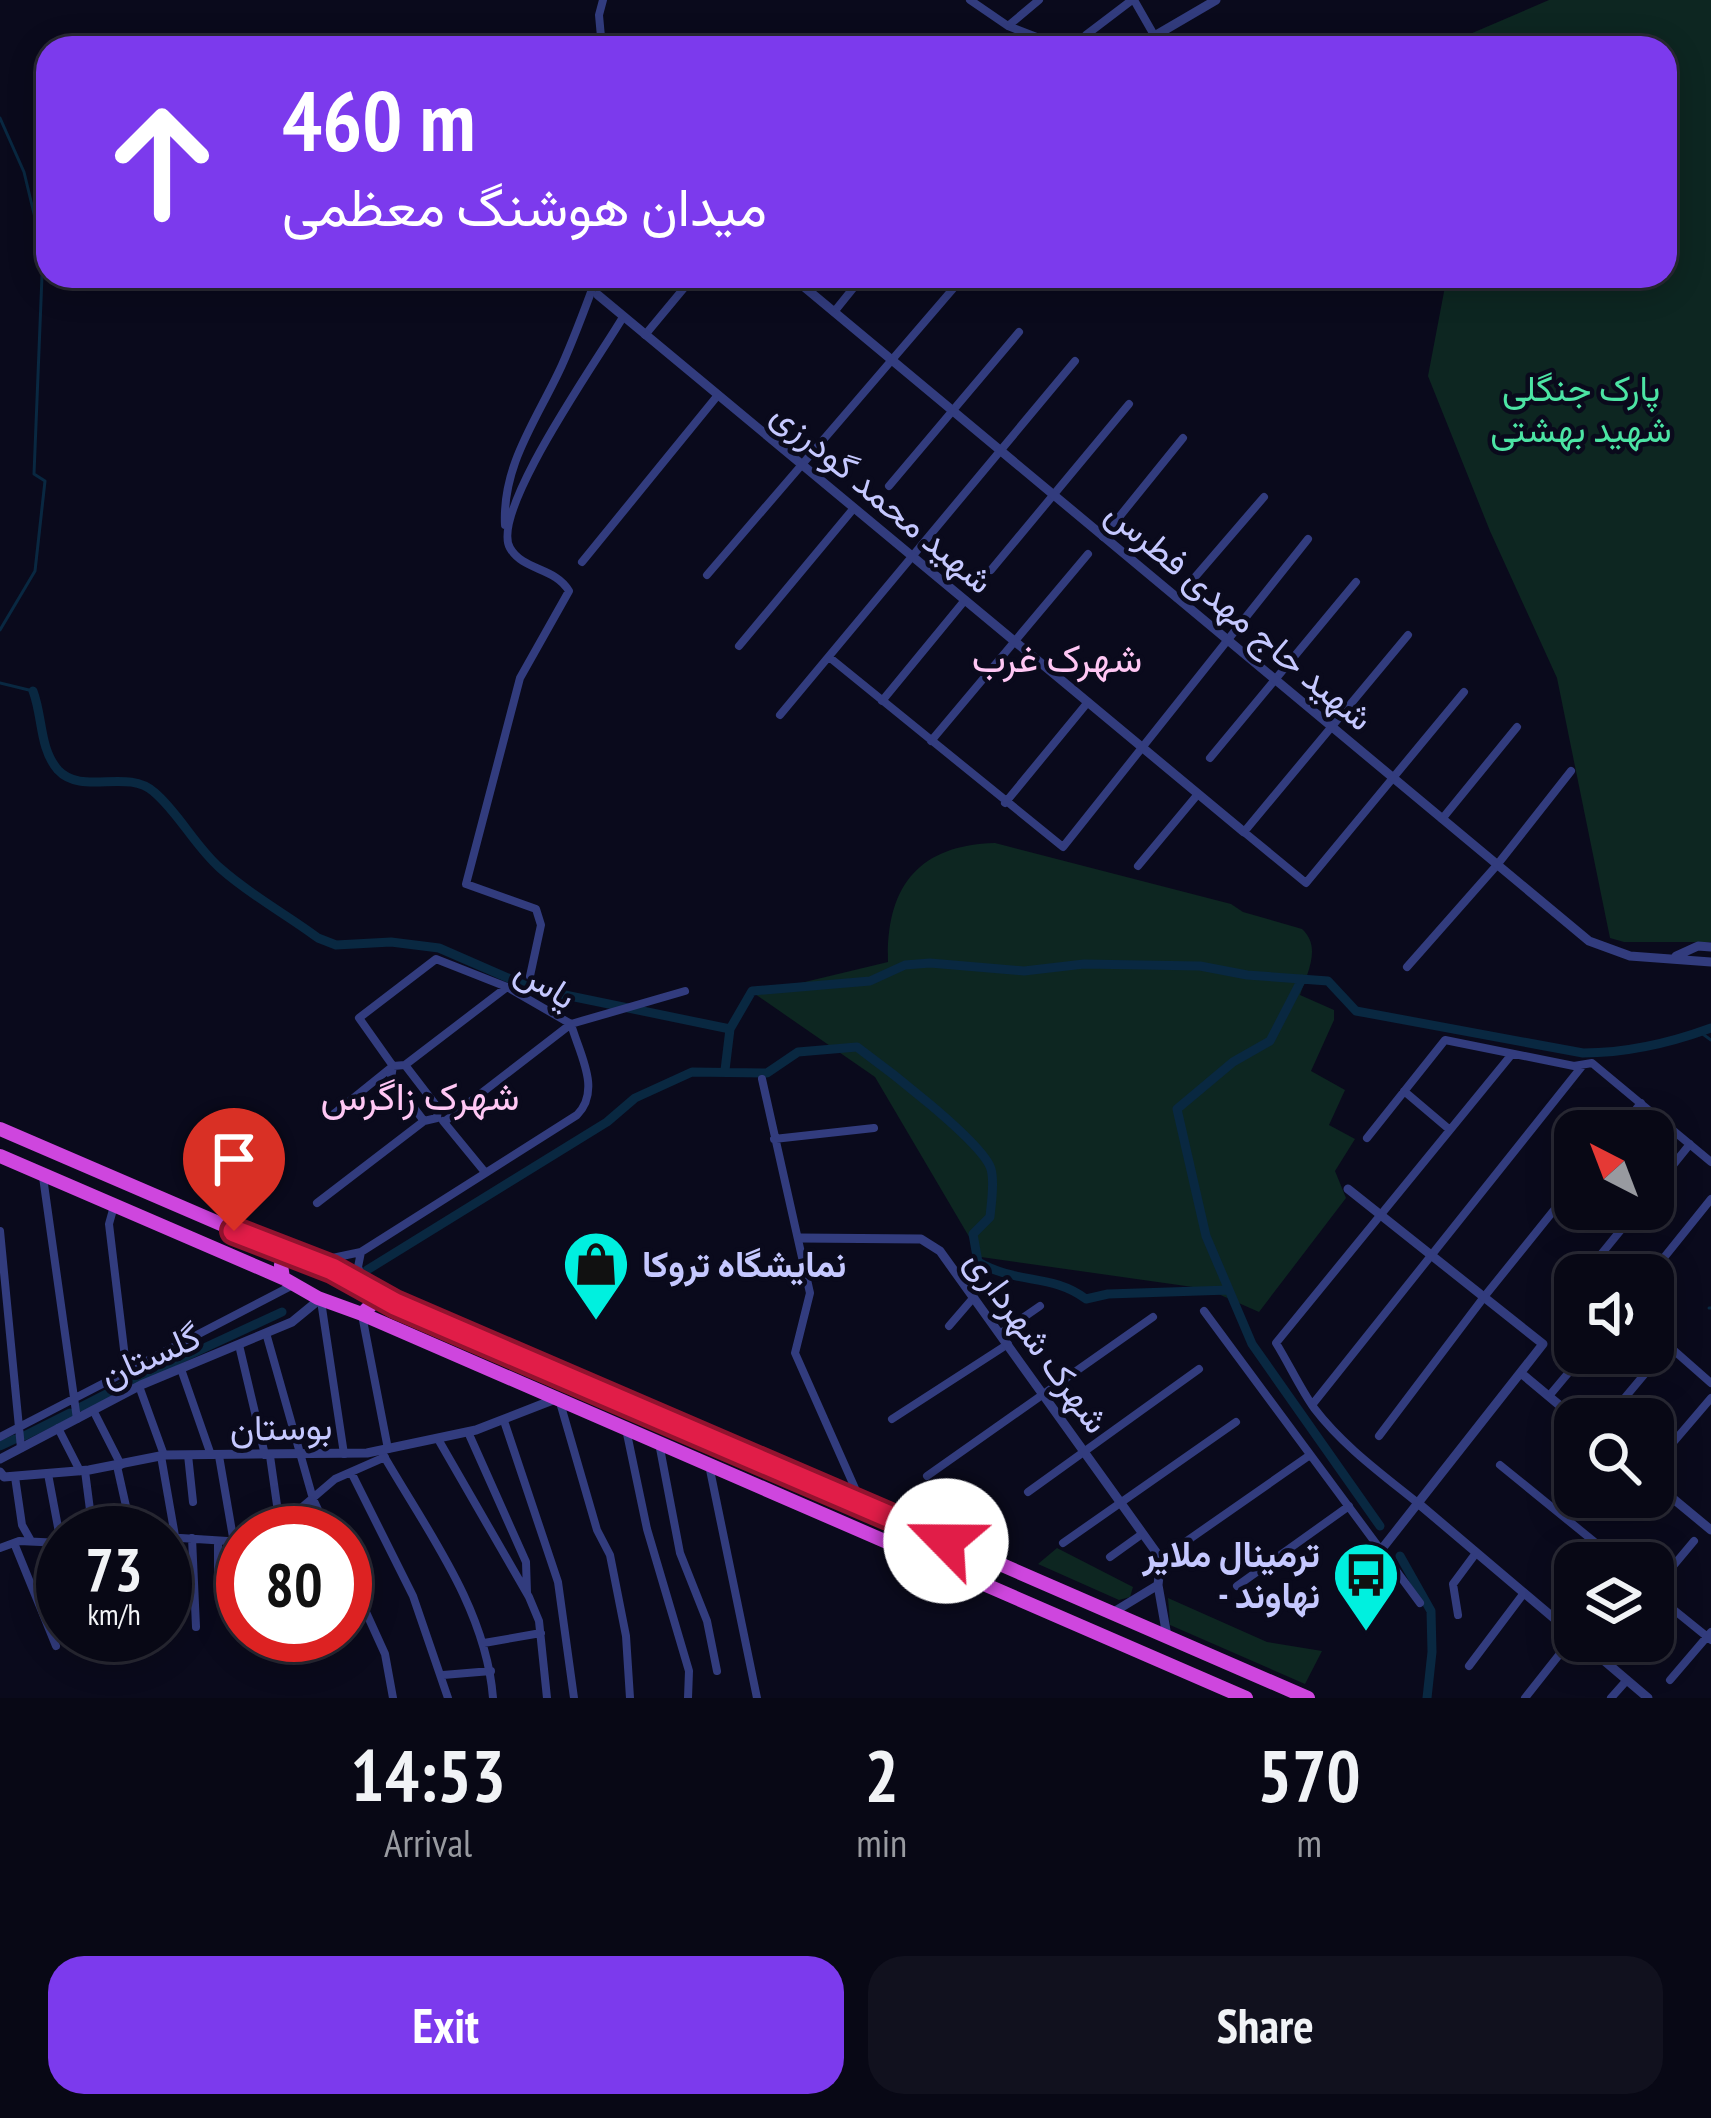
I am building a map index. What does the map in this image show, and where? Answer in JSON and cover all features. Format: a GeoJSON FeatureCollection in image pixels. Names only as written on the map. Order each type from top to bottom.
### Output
{"type":"FeatureCollection","features":[{"type":"Feature","properties":{"kind":"highway"},"geometry":{"type":"LineString","coordinates":[[0,1129],[1309,1698]]}},
{"type":"Feature","properties":{"kind":"highway"},"geometry":{"type":"LineString","coordinates":[[0,1156],[1246,1698]]}},
{"type":"Feature","properties":{"kind":"highway"},"geometry":{"type":"LineString","coordinates":[[289,1281],[281,1265],[293,1255]]}},
{"type":"Feature","properties":{"kind":"highway"},"geometry":{"type":"LineString","coordinates":[[362,1314],[373,1303],[369,1289]]}},
{"type":"Feature","properties":{"kind":"street"},"geometry":{"type":"LineString","coordinates":[[601,36],[603,0]]}},
{"type":"Feature","properties":{"kind":"street"},"geometry":{"type":"LineString","coordinates":[[970,0],[1008,26],[1034,36]]}},
{"type":"Feature","properties":{"kind":"street"},"geometry":{"type":"LineString","coordinates":[[1008,26],[1039,0]]}},
{"type":"Feature","properties":{"kind":"street"},"geometry":{"type":"LineString","coordinates":[[1086,35],[1133,0],[1154,35],[1216,0]]}},
{"type":"Feature","properties":{"kind":"street"},"geometry":{"type":"LineString","coordinates":[[530,976],[541,925],[536,908],[466,884],[520,678],[569,591],[561,577],[520,560],[508,547],[503,498],[511,468],[562,365],[593,288]]}},
{"type":"Feature","properties":{"kind":"street"},"geometry":{"type":"LineString","coordinates":[[646,335],[684,288]]}},
{"type":"Feature","properties":{"kind":"street","name":"شهید حاج مهدی فطرس"},"geometry":{"type":"LineString","coordinates":[[804,288],[1601,947],[1630,956],[1711,962]]}},
{"type":"Feature","properties":{"kind":"street"},"geometry":{"type":"LineString","coordinates":[[834,313],[854,288]]}},
{"type":"Feature","properties":{"kind":"street"},"geometry":{"type":"LineString","coordinates":[[707,575],[954,288]]}},
{"type":"Feature","properties":{"kind":"street","name":"شهید محمد گودرزی"},"geometry":{"type":"LineString","coordinates":[[598,295],[1244,832]]}},
{"type":"Feature","properties":{"kind":"street"},"geometry":{"type":"LineString","coordinates":[[505,526],[550,428],[571,403],[623,316]]}},
{"type":"Feature","properties":{"kind":"street"},"geometry":{"type":"LineString","coordinates":[[890,486],[1019,332]]}},
{"type":"Feature","properties":{"kind":"street"},"geometry":{"type":"LineString","coordinates":[[780,715],[1076,361]]}},
{"type":"Feature","properties":{"kind":"street"},"geometry":{"type":"LineString","coordinates":[[582,562],[718,395]]}},
{"type":"Feature","properties":{"kind":"street"},"geometry":{"type":"LineString","coordinates":[[991,570],[1129,404]]}},
{"type":"Feature","properties":{"kind":"street"},"geometry":{"type":"LineString","coordinates":[[1103,537],[1183,438]]}},
{"type":"Feature","properties":{"kind":"street"},"geometry":{"type":"LineString","coordinates":[[1177,598],[1264,496]]}},
{"type":"Feature","properties":{"kind":"street"},"geometry":{"type":"LineString","coordinates":[[739,646],[854,508]]}},
{"type":"Feature","properties":{"kind":"street"},"geometry":{"type":"LineString","coordinates":[[829,657],[1063,847],[1308,539]]}},
{"type":"Feature","properties":{"kind":"street"},"geometry":{"type":"LineString","coordinates":[[931,741],[1088,554]]}},
{"type":"Feature","properties":{"kind":"street"},"geometry":{"type":"LineString","coordinates":[[1210,758],[1356,583]]}},
{"type":"Feature","properties":{"kind":"street"},"geometry":{"type":"LineString","coordinates":[[882,700],[965,600]]}},
{"type":"Feature","properties":{"kind":"street"},"geometry":{"type":"LineString","coordinates":[[1408,635],[1244,832],[1306,883],[1465,692]]}},
{"type":"Feature","properties":{"kind":"street"},"geometry":{"type":"LineString","coordinates":[[1005,803],[1088,702]]}},
{"type":"Feature","properties":{"kind":"street"},"geometry":{"type":"LineString","coordinates":[[1442,819],[1517,727]]}},
{"type":"Feature","properties":{"kind":"street"},"geometry":{"type":"LineString","coordinates":[[1407,967],[1497,865],[1570,771]]}},
{"type":"Feature","properties":{"kind":"street"},"geometry":{"type":"LineString","coordinates":[[1138,866],[1198,794]]}},
{"type":"Feature","properties":{"kind":"street"},"geometry":{"type":"LineString","coordinates":[[1671,958],[1698,946],[1711,947]]}},
{"type":"Feature","properties":{"kind":"street","name":"یاس"},"geometry":{"type":"LineString","coordinates":[[361,1252],[584,1109],[591,1087],[571,1024],[507,987],[436,959],[359,1018],[393,1066]]}},
{"type":"Feature","properties":{"kind":"street"},"geometry":{"type":"LineString","coordinates":[[331,1116],[393,1066],[405,1065],[507,987]]}},
{"type":"Feature","properties":{"kind":"street"},"geometry":{"type":"LineString","coordinates":[[317,1203],[424,1121],[440,1120],[571,1024],[685,991]]}},
{"type":"Feature","properties":{"kind":"street"},"geometry":{"type":"LineString","coordinates":[[1367,1138],[1445,1040],[1592,1063],[1711,1162]]}},
{"type":"Feature","properties":{"kind":"street"},"geometry":{"type":"LineString","coordinates":[[1512,1054],[1276,1343],[1312,1406],[1354,1452],[1554,1618]]}},
{"type":"Feature","properties":{"kind":"street"},"geometry":{"type":"LineString","coordinates":[[405,1065],[438,1108],[440,1120],[484,1171]]}},
{"type":"Feature","properties":{"kind":"street"},"geometry":{"type":"LineString","coordinates":[[1312,1406],[1583,1065]]}},
{"type":"Feature","properties":{"kind":"street"},"geometry":{"type":"LineString","coordinates":[[393,1066],[391,1078],[424,1121]]}},
{"type":"Feature","properties":{"kind":"street"},"geometry":{"type":"LineString","coordinates":[[762,1079],[810,1293],[795,1353],[863,1505]]}},
{"type":"Feature","properties":{"kind":"street"},"geometry":{"type":"LineString","coordinates":[[1404,1091],[1450,1130]]}},
{"type":"Feature","properties":{"kind":"street"},"geometry":{"type":"LineString","coordinates":[[1635,1110],[1641,1103]]}},
{"type":"Feature","properties":{"kind":"street"},"geometry":{"type":"LineString","coordinates":[[774,1138],[874,1128]]}},
{"type":"Feature","properties":{"kind":"street"},"geometry":{"type":"LineString","coordinates":[[1674,1164],[1690,1144]]}},
{"type":"Feature","properties":{"kind":"street"},"geometry":{"type":"LineString","coordinates":[[42,1175],[76,1419]]}},
{"type":"Feature","properties":{"kind":"street"},"geometry":{"type":"LineString","coordinates":[[1348,1189],[1544,1344],[1381,1550]]}},
{"type":"Feature","properties":{"kind":"street"},"geometry":{"type":"LineString","coordinates":[[1667,1254],[1711,1199]]}},
{"type":"Feature","properties":{"kind":"street"},"geometry":{"type":"LineString","coordinates":[[114,1206],[109,1224],[126,1371],[162,1456],[167,1506]]}},
{"type":"Feature","properties":{"kind":"street"},"geometry":{"type":"LineString","coordinates":[[1379,1436],[1554,1210]]}},
{"type":"Feature","properties":{"kind":"street"},"geometry":{"type":"LineString","coordinates":[[1601,1254],[1620,1230]]}},
{"type":"Feature","properties":{"kind":"street"},"geometry":{"type":"LineString","coordinates":[[0,1231],[21,1448]]}},
{"type":"Feature","properties":{"kind":"street","name":"شهرک شهرداری"},"geometry":{"type":"LineString","coordinates":[[800,1238],[921,1239],[940,1251],[1161,1559]]}},
{"type":"Feature","properties":{"kind":"street"},"geometry":{"type":"LineString","coordinates":[[312,1262],[361,1252],[358,1267],[369,1289]]}},
{"type":"Feature","properties":{"kind":"street","name":"گلستان"},"geometry":{"type":"LineString","coordinates":[[0,1437],[289,1281]]}},
{"type":"Feature","properties":{"kind":"street"},"geometry":{"type":"LineString","coordinates":[[949,1326],[974,1297]]}},
{"type":"Feature","properties":{"kind":"street"},"geometry":{"type":"LineString","coordinates":[[320,1299],[344,1454]]}},
{"type":"Feature","properties":{"kind":"street","name":"گلستان"},"geometry":{"type":"LineString","coordinates":[[0,1459],[134,1389],[292,1322],[320,1299]]}},
{"type":"Feature","properties":{"kind":"street"},"geometry":{"type":"LineString","coordinates":[[1001,1333],[1040,1306]]}},
{"type":"Feature","properties":{"kind":"street"},"geometry":{"type":"LineString","coordinates":[[1204,1312],[1420,1603]]}},
{"type":"Feature","properties":{"kind":"street"},"geometry":{"type":"LineString","coordinates":[[362,1314],[384,1452],[472,1611],[491,1671],[493,1698]]}},
{"type":"Feature","properties":{"kind":"street"},"geometry":{"type":"LineString","coordinates":[[927,1476],[1153,1317]]}},
{"type":"Feature","properties":{"kind":"street"},"geometry":{"type":"LineString","coordinates":[[266,1333],[316,1506]]}},
{"type":"Feature","properties":{"kind":"street"},"geometry":{"type":"LineString","coordinates":[[892,1419],[1008,1344]]}},
{"type":"Feature","properties":{"kind":"street"},"geometry":{"type":"LineString","coordinates":[[239,1345],[267,1456],[272,1506]]}},
{"type":"Feature","properties":{"kind":"street"},"geometry":{"type":"LineString","coordinates":[[1674,1350],[1711,1383]]}},
{"type":"Feature","properties":{"kind":"street"},"geometry":{"type":"LineString","coordinates":[[181,1369],[215,1455],[228,1506]]}},
{"type":"Feature","properties":{"kind":"street"},"geometry":{"type":"LineString","coordinates":[[1028,1492],[1199,1369]]}},
{"type":"Feature","properties":{"kind":"street"},"geometry":{"type":"LineString","coordinates":[[1521,1373],[1554,1400]]}},
{"type":"Feature","properties":{"kind":"street"},"geometry":{"type":"LineString","coordinates":[[1549,1396],[1567,1374]]}},
{"type":"Feature","properties":{"kind":"street"},"geometry":{"type":"LineString","coordinates":[[1625,1398],[1645,1374]]}},
{"type":"Feature","properties":{"kind":"street"},"geometry":{"type":"LineString","coordinates":[[558,1398],[597,1529],[610,1555],[626,1636],[630,1698]]}},
{"type":"Feature","properties":{"kind":"street","name":"بوستان"},"geometry":{"type":"LineString","coordinates":[[0,1472],[4,1478],[83,1471],[162,1456],[384,1452],[504,1421],[558,1398]]}},
{"type":"Feature","properties":{"kind":"street"},"geometry":{"type":"LineString","coordinates":[[1674,1441],[1711,1398]]}},
{"type":"Feature","properties":{"kind":"street"},"geometry":{"type":"LineString","coordinates":[[93,1410],[119,1465],[127,1506]]}},
{"type":"Feature","properties":{"kind":"street"},"geometry":{"type":"LineString","coordinates":[[504,1421],[558,1582],[574,1698]]}},
{"type":"Feature","properties":{"kind":"street"},"geometry":{"type":"LineString","coordinates":[[1063,1543],[1236,1422]]}},
{"type":"Feature","properties":{"kind":"street"},"geometry":{"type":"LineString","coordinates":[[626,1427],[646,1529],[689,1671],[688,1698]]}},
{"type":"Feature","properties":{"kind":"street"},"geometry":{"type":"LineString","coordinates":[[58,1428],[83,1471],[89,1506]]}},
{"type":"Feature","properties":{"kind":"street"},"geometry":{"type":"LineString","coordinates":[[468,1432],[526,1562],[527,1594]]}},
{"type":"Feature","properties":{"kind":"street"},"geometry":{"type":"LineString","coordinates":[[438,1439],[527,1594],[541,1633],[548,1698]]}},
{"type":"Feature","properties":{"kind":"street"},"geometry":{"type":"LineString","coordinates":[[659,1442],[680,1553],[707,1621],[717,1671]]}},
{"type":"Feature","properties":{"kind":"street"},"geometry":{"type":"LineString","coordinates":[[301,1506],[335,1478],[384,1452]]}},
{"type":"Feature","properties":{"kind":"street"},"geometry":{"type":"LineString","coordinates":[[188,1455],[193,1502]]}},
{"type":"Feature","properties":{"kind":"street"},"geometry":{"type":"LineString","coordinates":[[1167,1637],[1158,1585],[1161,1559],[1310,1455]]}},
{"type":"Feature","properties":{"kind":"street"},"geometry":{"type":"LineString","coordinates":[[709,1464],[758,1698]]}},
{"type":"Feature","properties":{"kind":"street"},"geometry":{"type":"LineString","coordinates":[[1500,1466],[1595,1542]]}},
{"type":"Feature","properties":{"kind":"street"},"geometry":{"type":"LineString","coordinates":[[350,1472],[413,1596],[448,1698]]}},
{"type":"Feature","properties":{"kind":"street"},"geometry":{"type":"LineString","coordinates":[[48,1474],[54,1506]]}},
{"type":"Feature","properties":{"kind":"street"},"geometry":{"type":"LineString","coordinates":[[15,1477],[22,1525],[31,1540]]}},
{"type":"Feature","properties":{"kind":"street"},"geometry":{"type":"LineString","coordinates":[[1674,1500],[1711,1530]]}},
{"type":"Feature","properties":{"kind":"street"},"geometry":{"type":"LineString","coordinates":[[1237,1586],[1349,1506]]}},
{"type":"Feature","properties":{"kind":"street"},"geometry":{"type":"LineString","coordinates":[[1111,1557],[1142,1534]]}},
{"type":"Feature","properties":{"kind":"street"},"geometry":{"type":"LineString","coordinates":[[196,1627],[192,1538],[216,1541]]}},
{"type":"Feature","properties":{"kind":"street"},"geometry":{"type":"LineString","coordinates":[[0,1548],[36,1540]]}},
{"type":"Feature","properties":{"kind":"street"},"geometry":{"type":"LineString","coordinates":[[1674,1565],[1694,1541]]}},
{"type":"Feature","properties":{"kind":"street"},"geometry":{"type":"LineString","coordinates":[[14,1543],[36,1597]]}},
{"type":"Feature","properties":{"kind":"street"},"geometry":{"type":"LineString","coordinates":[[1458,1615],[1453,1584],[1476,1553]]}},
{"type":"Feature","properties":{"kind":"street"},"geometry":{"type":"LineString","coordinates":[[1112,1613],[1158,1585]]}},
{"type":"Feature","properties":{"kind":"street"},"geometry":{"type":"LineString","coordinates":[[1469,1666],[1524,1593]]}},
{"type":"Feature","properties":{"kind":"street"},"geometry":{"type":"LineString","coordinates":[[1670,1680],[1710,1636],[1674,1608]]}},
{"type":"Feature","properties":{"kind":"street"},"geometry":{"type":"LineString","coordinates":[[372,1624],[386,1654],[393,1698]]}},
{"type":"Feature","properties":{"kind":"street"},"geometry":{"type":"LineString","coordinates":[[484,1643],[541,1633]]}},
{"type":"Feature","properties":{"kind":"street"},"geometry":{"type":"LineString","coordinates":[[1525,1698],[1556,1662]]}},
{"type":"Feature","properties":{"kind":"street"},"geometry":{"type":"LineString","coordinates":[[1606,1662],[1648,1698]]}},
{"type":"Feature","properties":{"kind":"street"},"geometry":{"type":"LineString","coordinates":[[443,1675],[491,1671]]}},
{"type":"Feature","properties":{"kind":"street"},"geometry":{"type":"LineString","coordinates":[[1611,1698],[1627,1680]]}},
{"type":"Feature","properties":{"kind":"green space","name":"پارک جنگلی شهید بهشتی"},"geometry":{"type":"Polygon","coordinates":[[[1549,0],[1711,0],[1711,942],[1610,938],[1557,678],[1490,531],[1428,376],[1445,288],[1677,288],[1677,36],[1470,34],[1549,0]]]}},
{"type":"Feature","properties":{"kind":"green space"},"geometry":{"type":"Polygon","coordinates":[[[995,843],[1231,904],[1302,929],[1308,936],[1311,960],[1300,995],[1334,1010],[1311,1071],[1345,1090],[1329,1125],[1355,1139],[1335,1171],[1346,1198],[1259,1312],[1207,1289],[981,1257],[875,1077],[755,994],[888,962],[893,912],[912,875],[946,852],[995,843]]]}},
{"type":"Feature","properties":{"kind":"green space"},"geometry":{"type":"Polygon","coordinates":[[[1057,1548],[1133,1587],[1130,1597],[1119,1600],[1038,1564],[1057,1548]]]}},
{"type":"Feature","properties":{"kind":"green space"},"geometry":{"type":"Polygon","coordinates":[[[1168,1598],[1267,1642],[1322,1651],[1305,1684],[1170,1625],[1168,1598]]]}},
{"type":"Feature","properties":{"kind":"waterway"},"geometry":{"type":"LineString","coordinates":[[0,118],[24,172],[36,222]]}},
{"type":"Feature","properties":{"kind":"waterway"},"geometry":{"type":"LineString","coordinates":[[0,630],[35,571],[45,481],[34,474],[42,288]]}},
{"type":"Feature","properties":{"kind":"waterway"},"geometry":{"type":"LineString","coordinates":[[0,683],[33,691]]}},
{"type":"Feature","properties":{"kind":"waterway"},"geometry":{"type":"LineString","coordinates":[[33,691],[47,752],[58,770],[79,781],[131,782],[154,792],[220,868],[318,938],[336,945],[391,942],[439,948],[531,988],[730,1029],[752,991],[870,981],[905,965],[930,963],[1024,971],[1084,964],[1200,966],[1328,981],[1356,1011],[1583,1053],[1648,1046],[1711,1028]]}},
{"type":"Feature","properties":{"kind":"waterway"},"geometry":{"type":"LineString","coordinates":[[1229,1290],[1206,1236],[1177,1109],[1233,1062],[1270,1041],[1302,979]]}},
{"type":"Feature","properties":{"kind":"waterway"},"geometry":{"type":"LineString","coordinates":[[725,1070],[730,1029]]}},
{"type":"Feature","properties":{"kind":"waterway"},"geometry":{"type":"LineString","coordinates":[[1700,1032],[1711,1040]]}},
{"type":"Feature","properties":{"kind":"waterway"},"geometry":{"type":"LineString","coordinates":[[367,1270],[607,1122],[635,1098],[692,1072],[767,1073],[798,1052],[857,1047],[952,1124],[991,1169],[990,1217],[973,1234],[978,1262],[1007,1274],[1060,1285],[1086,1299],[1108,1294],[1229,1290],[1252,1344],[1380,1526]]}},
{"type":"Feature","properties":{"kind":"waterway"},"geometry":{"type":"LineString","coordinates":[[133,1381],[282,1312]]}},
{"type":"Feature","properties":{"kind":"waterway"},"geometry":{"type":"LineString","coordinates":[[81,1407],[122,1386]]}},
{"type":"Feature","properties":{"kind":"waterway"},"geometry":{"type":"LineString","coordinates":[[24,1436],[70,1413]]}},
{"type":"Feature","properties":{"kind":"waterway"},"geometry":{"type":"LineString","coordinates":[[0,1446],[15,1439]]}},
{"type":"Feature","properties":{"kind":"waterway"},"geometry":{"type":"LineString","coordinates":[[1400,1556],[1431,1611],[1427,1698]]}},
{"type":"Feature","properties":{"kind":"place","name":"نمایشگاه تروکا"},"geometry":{"type":"Point","coordinates":[596,1323]}},
{"type":"Feature","properties":{"kind":"place","name":"ترمینال ملایر - نهاوند"},"geometry":{"type":"Point","coordinates":[1366,1634]}},
{"type":"Feature","properties":{"kind":"district","name":"شهرک غرب"},"geometry":{"type":"Point","coordinates":[1057,658]}},
{"type":"Feature","properties":{"kind":"district","name":"شهرک زاگرس"},"geometry":{"type":"Point","coordinates":[420,1096]}},
{"type":"Feature","properties":{"kind":"route"},"geometry":{"type":"LineString","coordinates":[[234,1231],[332,1269],[395,1304],[946,1541]]}}]}
